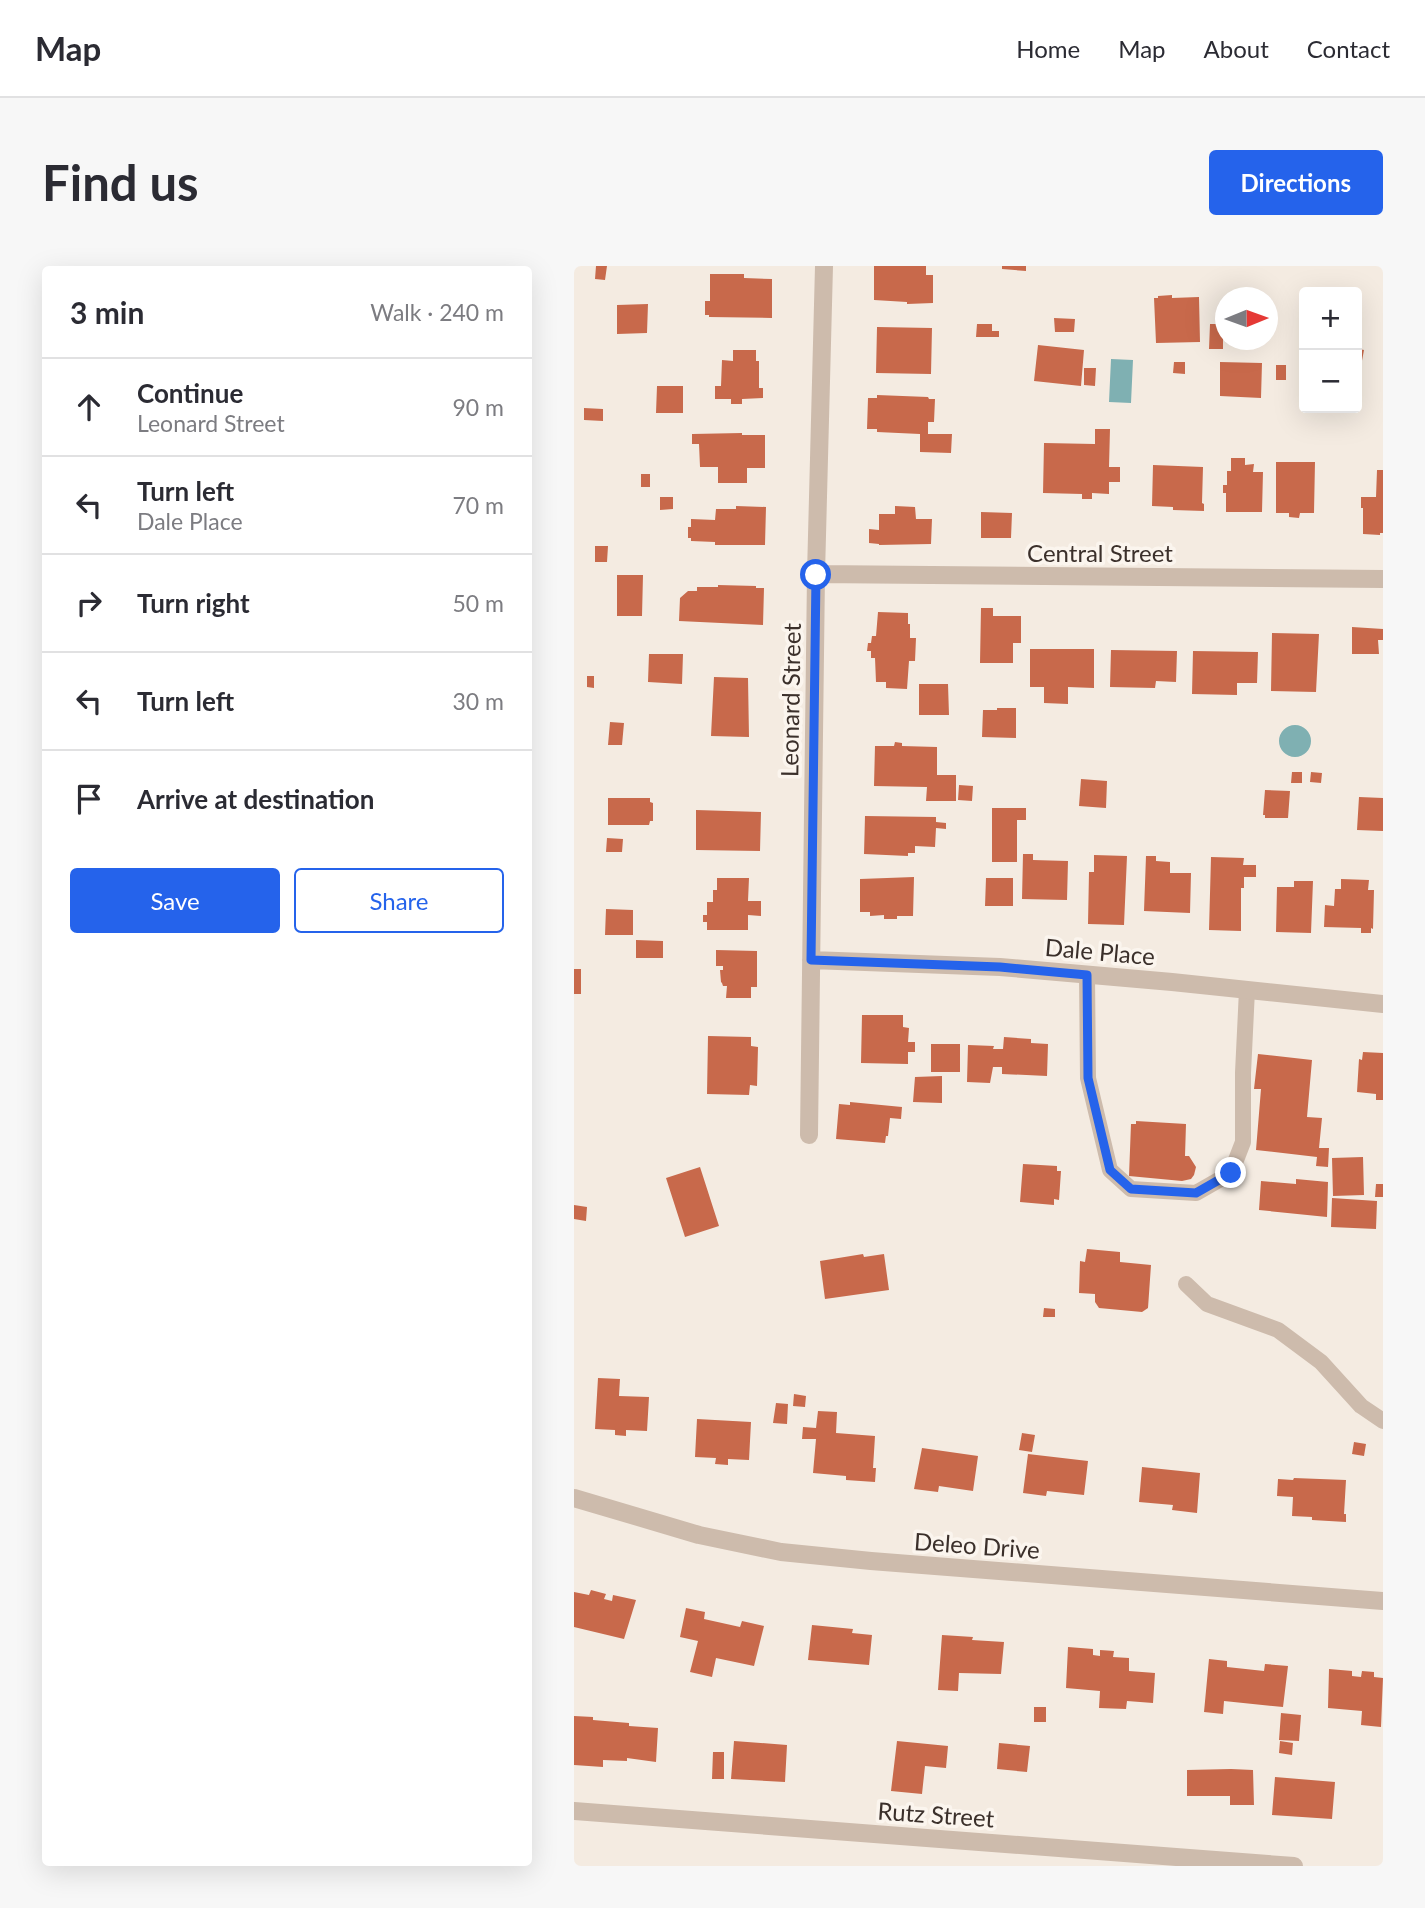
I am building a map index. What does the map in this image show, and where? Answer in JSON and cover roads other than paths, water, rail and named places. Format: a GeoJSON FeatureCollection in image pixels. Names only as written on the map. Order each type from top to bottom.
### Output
{"type":"FeatureCollection","features":[{"type":"Feature","properties":{"kind":"street","name":"Leonard Street"},"geometry":{"type":"LineString","coordinates":[[809,1135],[816,575],[824,266]]}},
{"type":"Feature","properties":{"kind":"street","name":"Central Street"},"geometry":{"type":"LineString","coordinates":[[816,575],[1383,579]]}},
{"type":"Feature","properties":{"kind":"street","name":"Dale Place"},"geometry":{"type":"LineString","coordinates":[[811,960],[1000,967],[1383,1004]]}},
{"type":"Feature","properties":{"kind":"street","name":"Deleo Drive"},"geometry":{"type":"LineString","coordinates":[[574,1498],[699,1535],[781,1552],[1383,1601]]}},
{"type":"Feature","properties":{"kind":"street","name":"Rutz Street"},"geometry":{"type":"LineString","coordinates":[[574,1811],[1294,1866]]}},
{"type":"Feature","properties":{"kind":"lane"},"geometry":{"type":"LineString","coordinates":[[1087,975],[1088,1078],[1110,1170],[1131,1189],[1196,1193],[1231,1173],[1243,1142],[1247,989]]}},
{"type":"Feature","properties":{"kind":"lane"},"geometry":{"type":"LineString","coordinates":[[1186,1284],[1207,1304],[1278,1330],[1321,1362],[1361,1406],[1383,1421]]}},
{"type":"Feature","properties":{"kind":"water"},"geometry":{"type":"Polygon","coordinates":[[[1111,359],[1133,360],[1131,403],[1109,402],[1111,359]]]}},
{"type":"Feature","properties":{"kind":"water"},"geometry":{"type":"Polygon","coordinates":[[[1295,725],[1306,730],[1311,741],[1306,752],[1295,757],[1284,752],[1279,741],[1284,730],[1295,725]]]}}]}
